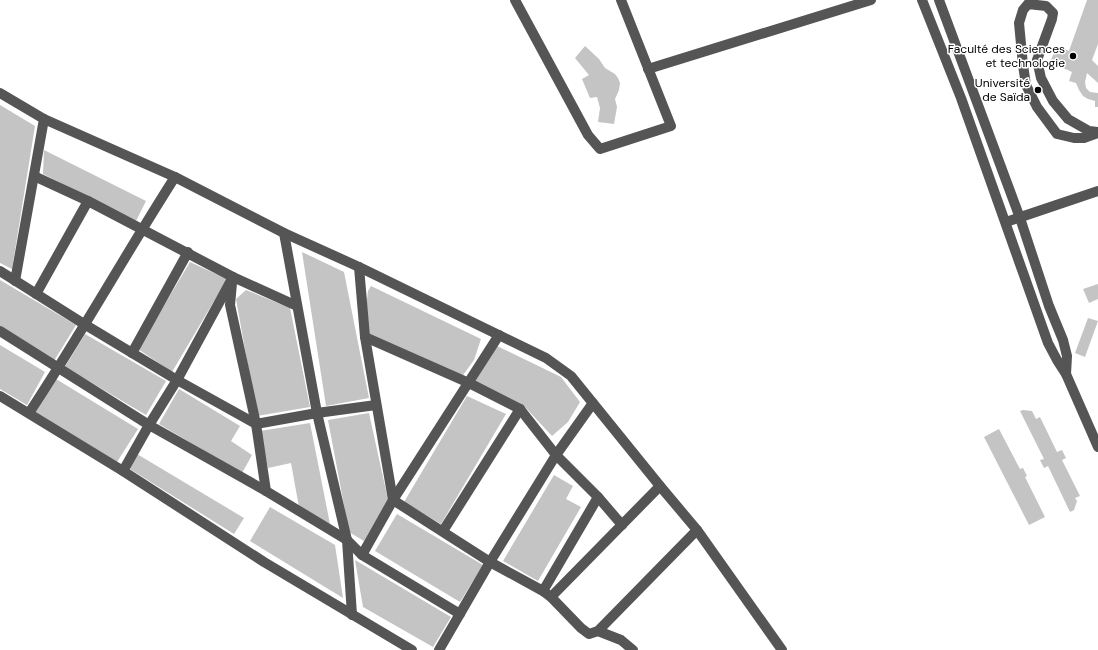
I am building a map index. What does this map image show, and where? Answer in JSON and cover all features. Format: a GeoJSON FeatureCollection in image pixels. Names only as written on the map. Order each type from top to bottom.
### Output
{"type":"FeatureCollection","features":[{"type":"Feature","properties":{"kind":"street"},"geometry":{"type":"LineString","coordinates":[[515,0],[588,135],[600,149],[671,126],[621,0]]}},
{"type":"Feature","properties":{"kind":"street"},"geometry":{"type":"LineString","coordinates":[[648,69],[871,0]]}},
{"type":"Feature","properties":{"kind":"street"},"geometry":{"type":"LineString","coordinates":[[922,0],[961,98],[1048,343],[1056,360],[1066,374],[1098,447]]}},
{"type":"Feature","properties":{"kind":"street"},"geometry":{"type":"LineString","coordinates":[[938,0],[1020,218],[1063,340],[1067,356],[1066,374]]}},
{"type":"Feature","properties":{"kind":"street"},"geometry":{"type":"LineString","coordinates":[[1028,4],[1046,6],[1053,13],[1037,60],[1041,78],[1053,101],[1068,119],[1089,131],[1098,133],[1084,138],[1074,138],[1057,134],[1037,107],[1026,85],[1019,23],[1023,10],[1028,4]]}},
{"type":"Feature","properties":{"kind":"street"},"geometry":{"type":"LineString","coordinates":[[0,93],[44,119],[175,178],[284,233],[359,267],[546,358],[571,376],[697,530],[782,650]]}},
{"type":"Feature","properties":{"kind":"street"},"geometry":{"type":"LineString","coordinates":[[15,281],[44,119]]}},
{"type":"Feature","properties":{"kind":"street"},"geometry":{"type":"LineString","coordinates":[[34,176],[88,201],[141,230],[188,252],[233,277],[297,306]]}},
{"type":"Feature","properties":{"kind":"street"},"geometry":{"type":"LineString","coordinates":[[29,413],[59,368],[141,230],[175,178]]}},
{"type":"Feature","properties":{"kind":"street"},"geometry":{"type":"LineString","coordinates":[[1006,222],[1098,191]]}},
{"type":"Feature","properties":{"kind":"street"},"geometry":{"type":"LineString","coordinates":[[36,294],[88,201]]}},
{"type":"Feature","properties":{"kind":"street"},"geometry":{"type":"LineString","coordinates":[[284,233],[317,414],[346,540],[352,615]]}},
{"type":"Feature","properties":{"kind":"street"},"geometry":{"type":"LineString","coordinates":[[132,353],[188,252]]}},
{"type":"Feature","properties":{"kind":"street"},"geometry":{"type":"LineString","coordinates":[[359,267],[364,337],[394,500],[490,562],[547,594],[585,632],[592,634],[598,631],[697,530]]}},
{"type":"Feature","properties":{"kind":"street"},"geometry":{"type":"LineString","coordinates":[[0,271],[177,380],[256,424],[376,405]]}},
{"type":"Feature","properties":{"kind":"street"},"geometry":{"type":"LineString","coordinates":[[123,471],[177,380],[233,277]]}},
{"type":"Feature","properties":{"kind":"street"},"geometry":{"type":"LineString","coordinates":[[233,277],[230,305],[256,424],[266,491]]}},
{"type":"Feature","properties":{"kind":"street"},"geometry":{"type":"LineString","coordinates":[[0,331],[149,425],[266,491],[346,540],[362,555],[460,614]]}},
{"type":"Feature","properties":{"kind":"street"},"geometry":{"type":"LineString","coordinates":[[362,555],[394,500],[498,335]]}},
{"type":"Feature","properties":{"kind":"street"},"geometry":{"type":"LineString","coordinates":[[364,337],[468,383],[520,409],[556,455],[598,497],[622,525]]}},
{"type":"Feature","properties":{"kind":"street"},"geometry":{"type":"LineString","coordinates":[[0,396],[123,471],[264,562],[412,650]]}},
{"type":"Feature","properties":{"kind":"street"},"geometry":{"type":"LineString","coordinates":[[439,650],[490,562],[556,455],[593,403]]}},
{"type":"Feature","properties":{"kind":"street"},"geometry":{"type":"LineString","coordinates":[[443,531],[520,409]]}},
{"type":"Feature","properties":{"kind":"street"},"geometry":{"type":"LineString","coordinates":[[547,594],[622,525],[660,486]]}},
{"type":"Feature","properties":{"kind":"street"},"geometry":{"type":"LineString","coordinates":[[547,594],[598,497]]}},
{"type":"Feature","properties":{"kind":"street"},"geometry":{"type":"LineString","coordinates":[[598,631],[621,640],[633,650]]}},
{"type":"Feature","properties":{"kind":"building","name":"Faculté des Sciences et technologie"},"geometry":{"type":"Polygon","coordinates":[[[1087,0],[1098,0],[1098,44],[1092,60],[1098,66],[1098,83],[1087,73],[1085,82],[1086,88],[1090,92],[1098,93],[1098,107],[1095,107],[1095,101],[1083,96],[1076,83],[1069,81],[1072,72],[1050,62],[1057,46],[1069,51],[1087,0]]]}},
{"type":"Feature","properties":{"kind":"building"},"geometry":{"type":"Polygon","coordinates":[[[585,46],[599,59],[605,68],[615,74],[620,83],[615,99],[617,107],[614,124],[598,122],[600,108],[597,97],[590,98],[582,79],[589,75],[575,58],[585,46]]]}},
{"type":"Feature","properties":{"kind":"building"},"geometry":{"type":"Polygon","coordinates":[[[0,105],[35,126],[12,269],[0,263],[0,105]]]}},
{"type":"Feature","properties":{"kind":"building"},"geometry":{"type":"Polygon","coordinates":[[[44,150],[146,201],[136,221],[43,174],[44,150]]]}},
{"type":"Feature","properties":{"kind":"building"},"geometry":{"type":"Polygon","coordinates":[[[302,252],[344,272],[369,398],[326,406],[302,252]]]}},
{"type":"Feature","properties":{"kind":"building"},"geometry":{"type":"Polygon","coordinates":[[[190,262],[227,279],[172,372],[138,349],[190,262]]]}},
{"type":"Feature","properties":{"kind":"building"},"geometry":{"type":"Polygon","coordinates":[[[0,280],[76,325],[54,361],[0,326],[0,280]]]}},
{"type":"Feature","properties":{"kind":"building"},"geometry":{"type":"Polygon","coordinates":[[[1098,284],[1098,299],[1089,303],[1083,289],[1098,284]]]}},
{"type":"Feature","properties":{"kind":"building"},"geometry":{"type":"Polygon","coordinates":[[[371,286],[481,339],[474,360],[461,378],[369,335],[366,308],[368,291],[371,286]]]}},
{"type":"Feature","properties":{"kind":"building"},"geometry":{"type":"Polygon","coordinates":[[[246,290],[290,308],[310,407],[257,416],[236,299],[246,290]]]}},
{"type":"Feature","properties":{"kind":"building"},"geometry":{"type":"Polygon","coordinates":[[[1088,318],[1098,321],[1085,357],[1075,353],[1088,318]]]}},
{"type":"Feature","properties":{"kind":"building"},"geometry":{"type":"Polygon","coordinates":[[[85,334],[166,381],[146,415],[65,367],[85,334]]]}},
{"type":"Feature","properties":{"kind":"building"},"geometry":{"type":"Polygon","coordinates":[[[0,345],[45,372],[27,405],[0,389],[0,345]]]}},
{"type":"Feature","properties":{"kind":"building"},"geometry":{"type":"Polygon","coordinates":[[[497,346],[561,377],[580,402],[568,422],[552,436],[526,408],[474,383],[497,346]]]}},
{"type":"Feature","properties":{"kind":"building"},"geometry":{"type":"Polygon","coordinates":[[[56,379],[138,429],[117,462],[35,412],[56,379]]]}},
{"type":"Feature","properties":{"kind":"building"},"geometry":{"type":"Polygon","coordinates":[[[179,389],[240,426],[231,441],[252,455],[242,473],[159,424],[179,389]]]}},
{"type":"Feature","properties":{"kind":"building"},"geometry":{"type":"Polygon","coordinates":[[[467,396],[506,414],[441,524],[404,502],[467,396]]]}},
{"type":"Feature","properties":{"kind":"building"},"geometry":{"type":"Polygon","coordinates":[[[1020,411],[1032,411],[1036,419],[1040,417],[1057,452],[1062,450],[1066,458],[1062,460],[1080,496],[1075,498],[1077,501],[1074,510],[1070,512],[1048,466],[1044,468],[1040,460],[1044,459],[1020,411]]]}},
{"type":"Feature","properties":{"kind":"building"},"geometry":{"type":"Polygon","coordinates":[[[369,413],[388,500],[364,541],[349,532],[328,420],[369,413]]]}},
{"type":"Feature","properties":{"kind":"building"},"geometry":{"type":"Polygon","coordinates":[[[310,423],[330,524],[299,507],[291,463],[268,468],[260,431],[310,423]]]}},
{"type":"Feature","properties":{"kind":"building"},"geometry":{"type":"Polygon","coordinates":[[[999,429],[1020,469],[1023,468],[1027,476],[1025,477],[1045,517],[1029,525],[984,437],[999,429]]]}},
{"type":"Feature","properties":{"kind":"building"},"geometry":{"type":"Polygon","coordinates":[[[137,454],[244,518],[234,534],[130,469],[137,454]]]}},
{"type":"Feature","properties":{"kind":"building"},"geometry":{"type":"Polygon","coordinates":[[[554,475],[573,486],[566,499],[581,507],[538,581],[503,561],[554,475]]]}},
{"type":"Feature","properties":{"kind":"building"},"geometry":{"type":"Polygon","coordinates":[[[270,507],[335,545],[343,598],[250,541],[270,507]]]}},
{"type":"Feature","properties":{"kind":"building"},"geometry":{"type":"Polygon","coordinates":[[[397,514],[483,565],[460,602],[375,551],[397,514]]]}},
{"type":"Feature","properties":{"kind":"building"},"geometry":{"type":"Polygon","coordinates":[[[355,560],[451,617],[433,647],[363,607],[355,560]]]}},
{"type":"Feature","properties":{"kind":"place","name":"Faculté des Sciences et technologie"},"geometry":{"type":"Point","coordinates":[1073,56]}},
{"type":"Feature","properties":{"kind":"place","name":"Université de Saïda"},"geometry":{"type":"Point","coordinates":[1038,90]}}]}
